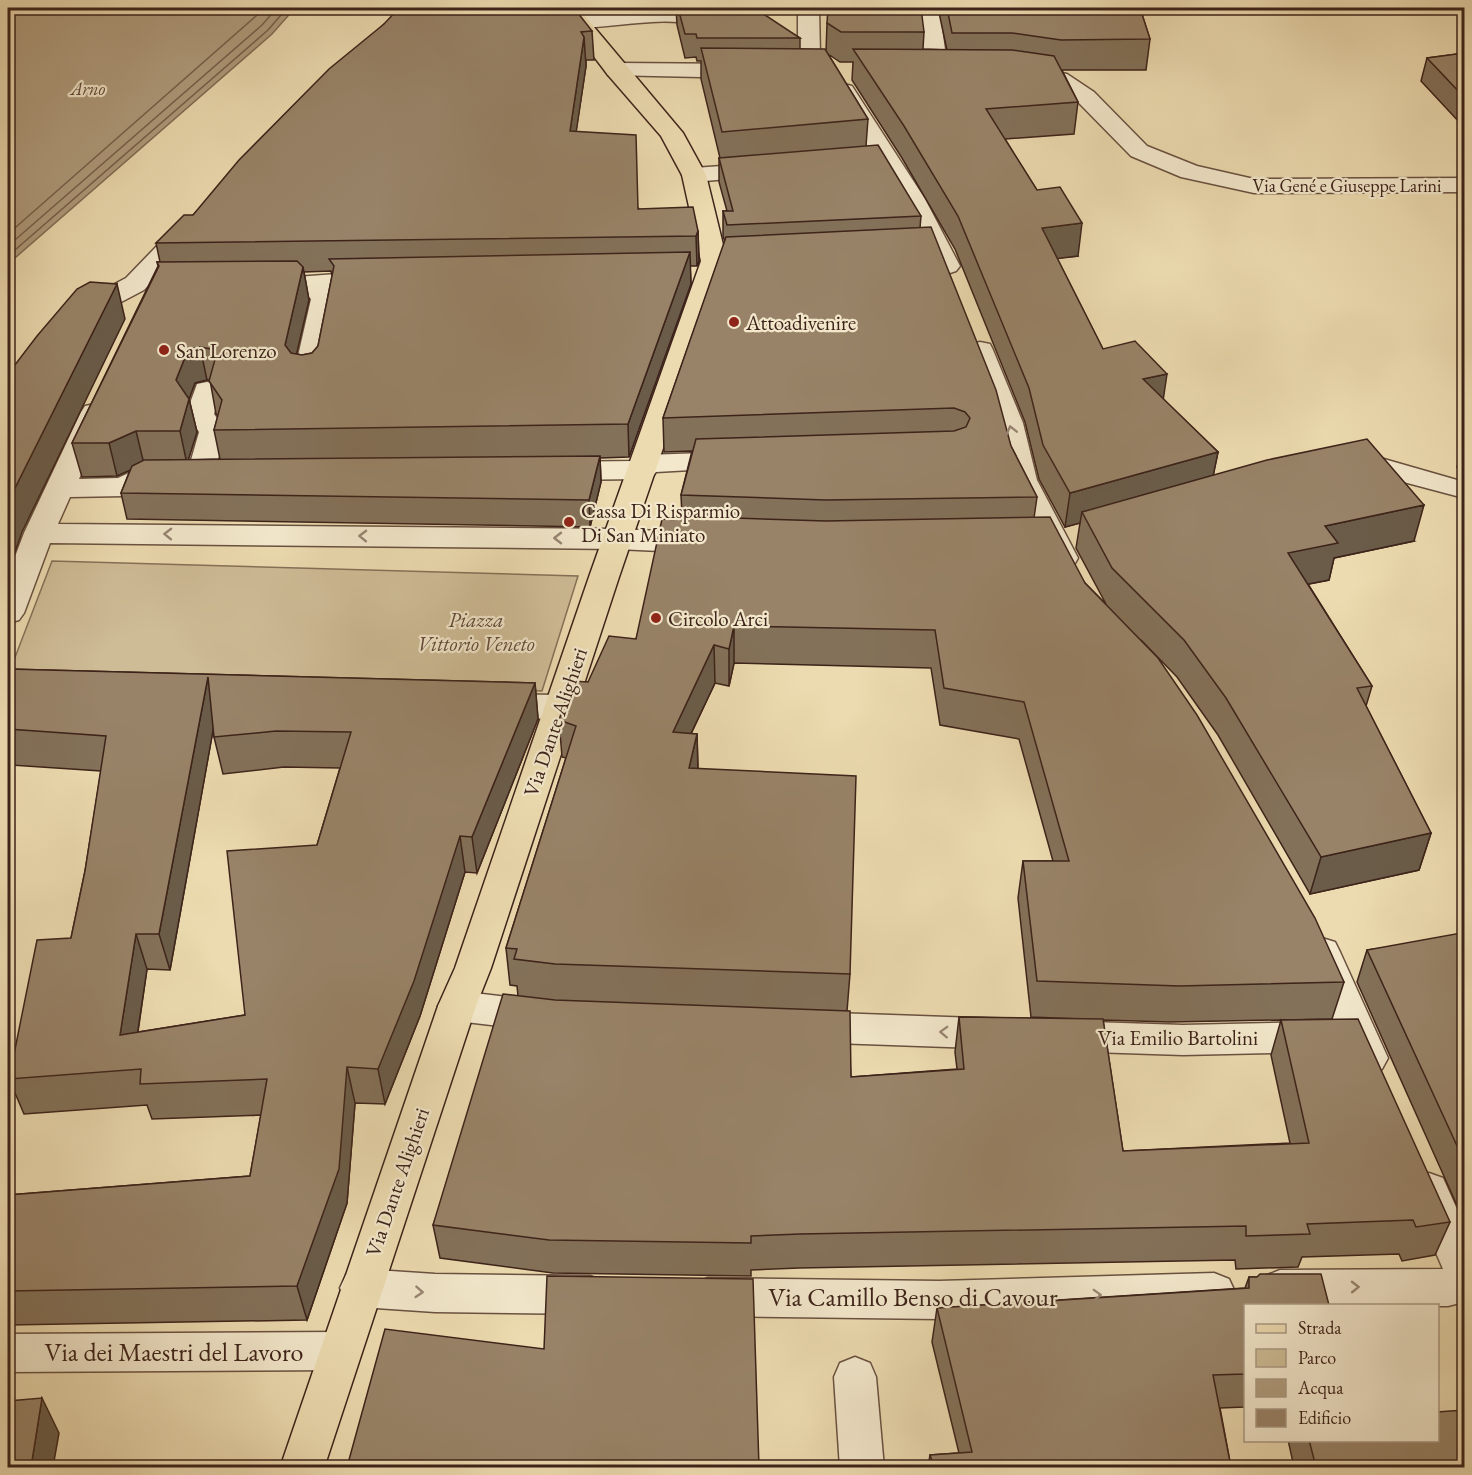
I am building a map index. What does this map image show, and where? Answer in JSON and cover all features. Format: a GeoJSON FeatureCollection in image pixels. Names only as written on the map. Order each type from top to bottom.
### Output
{"type":"FeatureCollection","features":[{"type":"Feature","properties":{"kind":"main road","name":"Via Dante Alighieri"},"geometry":{"type":"LineString","coordinates":[[302,1467],[457,1005],[473,968],[617,539],[712,268],[694,175],[671,133],[616,70],[573,15]]}},
{"type":"Feature","properties":{"kind":"street"},"geometry":{"type":"LineString","coordinates":[[808,8],[816,67]]}},
{"type":"Feature","properties":{"kind":"street"},"geometry":{"type":"LineString","coordinates":[[928,8],[925,70],[961,70]]}},
{"type":"Feature","properties":{"kind":"street"},"geometry":{"type":"LineString","coordinates":[[527,18],[573,15],[655,15],[747,21]]}},
{"type":"Feature","properties":{"kind":"street"},"geometry":{"type":"LineString","coordinates":[[790,43],[816,67],[876,160],[928,250],[957,293]]}},
{"type":"Feature","properties":{"kind":"street"},"geometry":{"type":"LineString","coordinates":[[616,70],[816,67]]}},
{"type":"Feature","properties":{"kind":"street","name":"Via Gené e Giuseppe Larini"},"geometry":{"type":"LineString","coordinates":[[1009,72],[1059,79],[1086,97],[1139,151],[1190,172],[1254,186],[1464,185]]}},
{"type":"Feature","properties":{"kind":"street"},"geometry":{"type":"LineString","coordinates":[[694,175],[780,168]]}},
{"type":"Feature","properties":{"kind":"street"},"geometry":{"type":"LineString","coordinates":[[140,296],[207,208]]}},
{"type":"Feature","properties":{"kind":"street"},"geometry":{"type":"LineString","coordinates":[[266,284],[400,279]]}},
{"type":"Feature","properties":{"kind":"street"},"geometry":{"type":"LineString","coordinates":[[59,333],[74,317],[140,296],[166,284]]}},
{"type":"Feature","properties":{"kind":"street"},"geometry":{"type":"LineString","coordinates":[[307,378],[324,298],[310,284]]}},
{"type":"Feature","properties":{"kind":"street"},"geometry":{"type":"LineString","coordinates":[[970,326],[1009,423],[1023,480],[1076,582]]}},
{"type":"Feature","properties":{"kind":"street"},"geometry":{"type":"LineString","coordinates":[[59,488],[124,487],[144,475],[212,474],[213,432],[200,414],[207,390]]}},
{"type":"Feature","properties":{"kind":"street"},"geometry":{"type":"LineString","coordinates":[[8,613],[39,533],[104,393]]}},
{"type":"Feature","properties":{"kind":"street"},"geometry":{"type":"LineString","coordinates":[[530,471],[756,461]]}},
{"type":"Feature","properties":{"kind":"street"},"geometry":{"type":"LineString","coordinates":[[1319,471],[1363,462],[1461,490]]}},
{"type":"Feature","properties":{"kind":"street"},"geometry":{"type":"LineString","coordinates":[[39,533],[617,539],[728,544]]}},
{"type":"Feature","properties":{"kind":"street"},"geometry":{"type":"LineString","coordinates":[[465,704],[561,706]]}},
{"type":"Feature","properties":{"kind":"street"},"geometry":{"type":"LineString","coordinates":[[1305,921],[1323,952],[1383,1089]]}},
{"type":"Feature","properties":{"kind":"street"},"geometry":{"type":"LineString","coordinates":[[457,1005],[570,1018]]}},
{"type":"Feature","properties":{"kind":"street","name":"Via Emilio Bartolini"},"geometry":{"type":"LineString","coordinates":[[770,1025],[1183,1040],[1359,1036]]}},
{"type":"Feature","properties":{"kind":"street"},"geometry":{"type":"LineString","coordinates":[[1412,1153],[1464,1270]]}},
{"type":"Feature","properties":{"kind":"street","name":"Via Camillo Benso di Cavour"},"geometry":{"type":"LineString","coordinates":[[669,1296],[939,1300],[1464,1284]]}},
{"type":"Feature","properties":{"kind":"street"},"geometry":{"type":"LineString","coordinates":[[361,1288],[435,1293],[622,1296]]}},
{"type":"Feature","properties":{"kind":"street","name":"Via dei Maestri del Lavoro"},"geometry":{"type":"LineString","coordinates":[[8,1353],[340,1351]]}},
{"type":"Feature","properties":{"kind":"street"},"geometry":{"type":"LineString","coordinates":[[855,1377],[862,1467]]}},
{"type":"Feature","properties":{"kind":"green space","name":"Piazza Vittorio Veneto"},"geometry":{"type":"Polygon","coordinates":[[[52,561],[578,576],[542,691],[9,673],[52,561]]]}},
{"type":"Feature","properties":{"kind":"water","name":"Arno"},"geometry":{"type":"Polygon","coordinates":[[[11,8],[295,8],[272,34],[8,264],[8,11],[11,8]]]}},
{"type":"Feature","properties":{"kind":"building"},"geometry":{"type":"Polygon","coordinates":[[[399,8],[574,8],[592,31],[581,32],[584,37],[570,131],[636,135],[638,209],[693,207],[698,231],[696,236],[156,243],[184,215],[193,215],[239,160],[329,69],[384,24],[399,8]]]}},
{"type":"Feature","properties":{"kind":"building"},"geometry":{"type":"Polygon","coordinates":[[[678,8],[748,8],[762,13],[800,38],[697,38],[696,34],[685,34],[678,8]]]}},
{"type":"Feature","properties":{"kind":"building"},"geometry":{"type":"Polygon","coordinates":[[[828,8],[921,8],[924,32],[841,32],[827,23],[828,8]]]}},
{"type":"Feature","properties":{"kind":"building"},"geometry":{"type":"Polygon","coordinates":[[[947,8],[1140,8],[1150,39],[1061,40],[1012,33],[952,33],[947,8]]]}},
{"type":"Feature","properties":{"kind":"building"},"geometry":{"type":"Polygon","coordinates":[[[701,48],[825,49],[868,119],[722,132],[701,48]]]}},
{"type":"Feature","properties":{"kind":"building"},"geometry":{"type":"Polygon","coordinates":[[[853,49],[1012,50],[1054,56],[1078,102],[986,109],[1037,190],[1060,187],[1082,223],[1042,228],[1103,349],[1135,341],[1167,374],[1143,379],[1218,452],[1070,493],[1043,445],[1029,388],[958,216],[904,126],[853,49]]]}},
{"type":"Feature","properties":{"kind":"building"},"geometry":{"type":"Polygon","coordinates":[[[1464,53],[1464,97],[1427,58],[1464,53]]]}},
{"type":"Feature","properties":{"kind":"building"},"geometry":{"type":"Polygon","coordinates":[[[878,145],[921,216],[727,225],[723,211],[733,211],[719,158],[878,145]]]}},
{"type":"Feature","properties":{"kind":"building"},"geometry":{"type":"Polygon","coordinates":[[[931,227],[996,390],[1011,446],[1037,497],[826,500],[681,495],[696,439],[954,431],[966,427],[970,418],[965,412],[954,408],[663,418],[726,237],[931,227]]]}},
{"type":"Feature","properties":{"kind":"building"},"geometry":{"type":"Polygon","coordinates":[[[690,252],[628,424],[214,430],[222,400],[209,381],[216,356],[211,349],[200,347],[188,350],[176,380],[189,399],[180,431],[136,431],[109,443],[72,443],[159,266],[157,262],[297,261],[303,267],[285,345],[291,353],[302,355],[312,353],[318,346],[334,266],[329,259],[690,252]]]}},
{"type":"Feature","properties":{"kind":"building"},"geometry":{"type":"Polygon","coordinates":[[[90,282],[117,284],[8,506],[8,374],[77,289],[90,282]]]}},
{"type":"Feature","properties":{"kind":"building"},"geometry":{"type":"Polygon","coordinates":[[[1367,439],[1424,505],[1325,526],[1338,543],[1288,553],[1372,686],[1357,688],[1431,833],[1321,857],[1226,698],[1184,640],[1112,568],[1082,512],[1267,460],[1367,439]]]}},
{"type":"Feature","properties":{"kind":"building"},"geometry":{"type":"Polygon","coordinates":[[[600,456],[589,500],[121,493],[132,466],[144,460],[600,456]]]}},
{"type":"Feature","properties":{"kind":"building"},"geometry":{"type":"Polygon","coordinates":[[[675,516],[826,521],[1050,517],[1085,583],[1158,658],[1197,715],[1315,918],[1344,982],[1179,986],[1037,981],[1023,861],[1069,861],[1024,702],[944,688],[935,630],[734,626],[729,649],[714,645],[673,732],[697,734],[689,768],[856,776],[850,974],[555,964],[514,959],[517,949],[506,948],[576,726],[559,720],[572,681],[588,682],[609,636],[636,639],[662,519],[674,520],[675,516]]]}},
{"type":"Feature","properties":{"kind":"building"},"geometry":{"type":"Polygon","coordinates":[[[8,669],[535,683],[472,837],[460,836],[414,981],[378,1069],[347,1067],[339,1169],[297,1286],[8,1291],[8,1195],[250,1176],[267,1079],[140,1084],[141,1069],[9,1079],[37,940],[71,938],[85,871],[106,736],[8,729],[8,669]],[[208,677],[159,934],[136,934],[120,1035],[245,1015],[227,851],[317,845],[351,732],[276,731],[214,737],[208,677]]]}},
{"type":"Feature","properties":{"kind":"building"},"geometry":{"type":"Polygon","coordinates":[[[1461,933],[1464,938],[1464,1161],[1367,950],[1461,933]]]}},
{"type":"Feature","properties":{"kind":"building"},"geometry":{"type":"Polygon","coordinates":[[[503,994],[555,1000],[850,1011],[851,1077],[964,1069],[959,1017],[1103,1019],[1123,1151],[1309,1143],[1281,1020],[1358,1019],[1450,1222],[1416,1227],[1413,1220],[1307,1224],[1310,1234],[1246,1236],[1246,1226],[800,1234],[751,1236],[751,1243],[549,1240],[433,1225],[503,994]]]}},
{"type":"Feature","properties":{"kind":"building"},"geometry":{"type":"Polygon","coordinates":[[[1260,1274],[1321,1274],[1329,1304],[1244,1304],[1244,1374],[1213,1375],[1231,1467],[934,1467],[930,1455],[972,1452],[937,1308],[1249,1288],[1249,1277],[1257,1277],[1260,1274]]]}},
{"type":"Feature","properties":{"kind":"building"},"geometry":{"type":"Polygon","coordinates":[[[547,1276],[753,1279],[759,1467],[347,1467],[385,1329],[544,1349],[547,1276]]]}},
{"type":"Feature","properties":{"kind":"building"},"geometry":{"type":"Polygon","coordinates":[[[42,1398],[31,1467],[8,1467],[8,1401],[42,1398]]]}},
{"type":"Feature","properties":{"kind":"building"},"geometry":{"type":"Polygon","coordinates":[[[1464,1410],[1464,1467],[1316,1467],[1310,1442],[1439,1442],[1439,1412],[1464,1410]]]}},
{"type":"Feature","properties":{"kind":"place","name":"Attoadivenire"},"geometry":{"type":"Point","coordinates":[734,322]}},
{"type":"Feature","properties":{"kind":"place","name":"San Lorenzo"},"geometry":{"type":"Point","coordinates":[164,350]}},
{"type":"Feature","properties":{"kind":"place","name":"Cassa Di Risparmio Di San Miniato"},"geometry":{"type":"Point","coordinates":[569,522]}},
{"type":"Feature","properties":{"kind":"place","name":"Circolo Arci"},"geometry":{"type":"Point","coordinates":[656,618]}}]}
